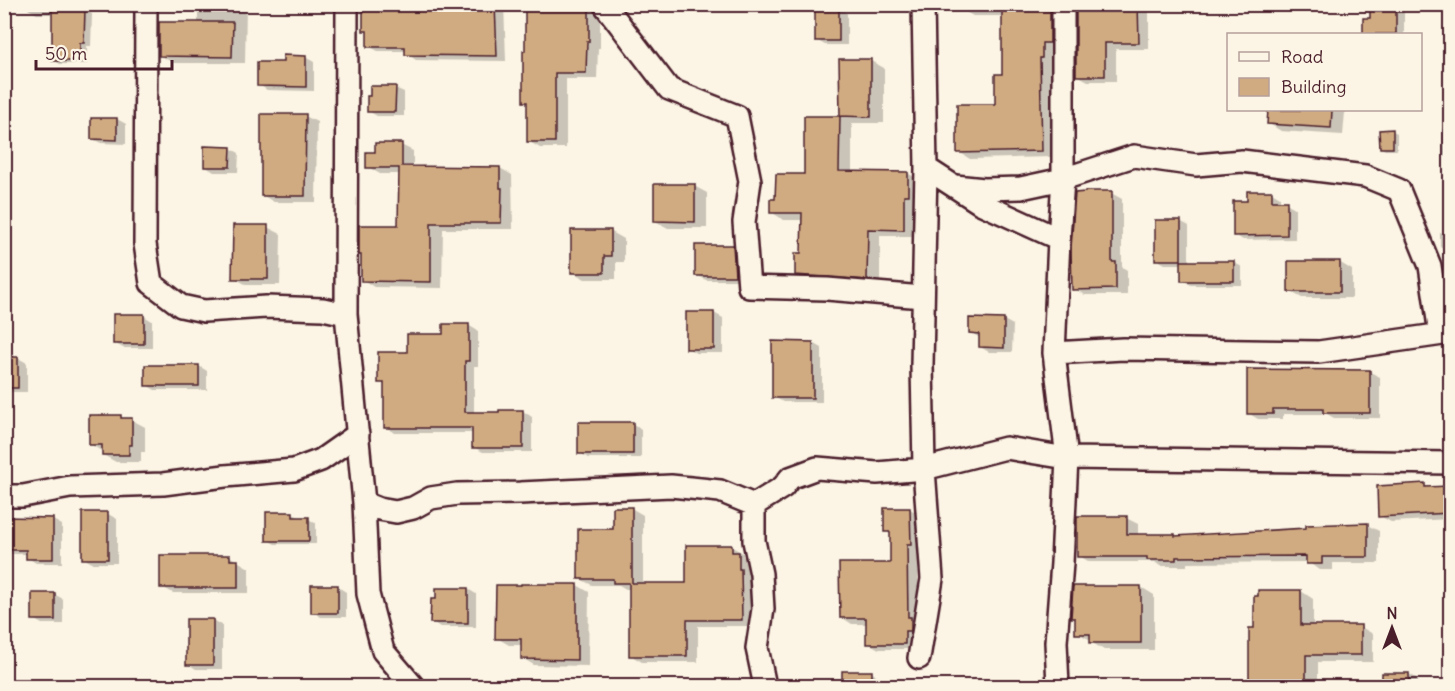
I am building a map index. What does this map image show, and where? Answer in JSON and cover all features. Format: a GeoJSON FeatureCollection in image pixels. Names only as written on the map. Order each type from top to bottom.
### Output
{"type":"FeatureCollection","features":[{"type":"Feature","properties":{"kind":"street"},"geometry":{"type":"LineString","coordinates":[[146,4],[145,244],[151,283],[181,306],[204,311],[266,307],[323,309],[346,314]]}},
{"type":"Feature","properties":{"kind":"street"},"geometry":{"type":"LineString","coordinates":[[347,4],[346,314],[364,502],[368,594],[382,651],[413,687]]}},
{"type":"Feature","properties":{"kind":"street"},"geometry":{"type":"LineString","coordinates":[[604,4],[669,89],[737,116],[750,181],[744,222],[749,287],[827,289],[923,297]]}},
{"type":"Feature","properties":{"kind":"street"},"geometry":{"type":"LineString","coordinates":[[919,658],[932,579],[924,469],[922,365],[926,168],[923,4]]}},
{"type":"Feature","properties":{"kind":"street"},"geometry":{"type":"LineString","coordinates":[[1058,687],[1056,642],[1067,459],[1054,353],[1063,179],[1063,4]]}},
{"type":"Feature","properties":{"kind":"street"},"geometry":{"type":"LineString","coordinates":[[955,186],[984,189],[1021,188],[1063,179],[1134,156],[1196,165],[1242,161],[1365,176],[1399,190],[1430,266],[1445,334],[1319,352],[1123,349],[1054,353]]}},
{"type":"Feature","properties":{"kind":"street"},"geometry":{"type":"LineString","coordinates":[[926,168],[980,203],[1059,239]]}},
{"type":"Feature","properties":{"kind":"street"},"geometry":{"type":"LineString","coordinates":[[4,496],[23,496],[70,488],[163,484],[294,470],[321,460],[358,434]]}},
{"type":"Feature","properties":{"kind":"street"},"geometry":{"type":"LineString","coordinates":[[753,505],[783,486],[790,478],[817,468],[877,473],[924,469],[1006,448],[1067,459],[1450,463]]}},
{"type":"Feature","properties":{"kind":"street"},"geometry":{"type":"LineString","coordinates":[[364,502],[379,509],[396,512],[413,508],[431,498],[457,494],[520,494],[671,486],[720,491],[753,505]]}},
{"type":"Feature","properties":{"kind":"street"},"geometry":{"type":"LineString","coordinates":[[753,505],[754,541],[761,574],[763,609],[757,648],[765,687]]}},
{"type":"Feature","properties":{"kind":"building"},"geometry":{"type":"Polygon","coordinates":[[[371,4],[495,4],[497,56],[405,55],[405,47],[367,47],[367,31],[363,31],[363,9],[371,9],[371,4]]]}},
{"type":"Feature","properties":{"kind":"building"},"geometry":{"type":"Polygon","coordinates":[[[1002,4],[1050,4],[1050,43],[1042,43],[1042,58],[1040,58],[1042,151],[957,153],[957,104],[995,104],[995,74],[1002,74],[1002,4]]]}},
{"type":"Feature","properties":{"kind":"building"},"geometry":{"type":"Polygon","coordinates":[[[1076,4],[1138,4],[1139,43],[1105,43],[1105,76],[1076,76],[1076,4]]]}},
{"type":"Feature","properties":{"kind":"building"},"geometry":{"type":"Polygon","coordinates":[[[1370,4],[1396,4],[1396,33],[1363,33],[1363,18],[1370,18],[1370,4]]]}},
{"type":"Feature","properties":{"kind":"building"},"geometry":{"type":"Polygon","coordinates":[[[815,7],[839,7],[839,41],[815,41],[815,7]]]}},
{"type":"Feature","properties":{"kind":"building"},"geometry":{"type":"Polygon","coordinates":[[[52,8],[85,9],[84,43],[80,43],[80,61],[52,61],[52,8]]]}},
{"type":"Feature","properties":{"kind":"building"},"geometry":{"type":"Polygon","coordinates":[[[525,8],[589,8],[586,73],[555,73],[555,142],[527,142],[527,102],[523,102],[525,8]]]}},
{"type":"Feature","properties":{"kind":"building"},"geometry":{"type":"Polygon","coordinates":[[[159,22],[233,22],[232,57],[159,56],[159,22]]]}},
{"type":"Feature","properties":{"kind":"building"},"geometry":{"type":"Polygon","coordinates":[[[283,55],[306,56],[306,87],[257,86],[257,62],[283,62],[283,55]]]}},
{"type":"Feature","properties":{"kind":"building"},"geometry":{"type":"Polygon","coordinates":[[[839,59],[871,59],[871,117],[840,116],[839,59]]]}},
{"type":"Feature","properties":{"kind":"building"},"geometry":{"type":"Polygon","coordinates":[[[370,86],[396,86],[395,112],[367,112],[367,96],[370,96],[370,86]]]}},
{"type":"Feature","properties":{"kind":"building"},"geometry":{"type":"Polygon","coordinates":[[[1268,111],[1332,111],[1331,128],[1267,124],[1268,111]]]}},
{"type":"Feature","properties":{"kind":"building"},"geometry":{"type":"Polygon","coordinates":[[[261,114],[306,114],[305,196],[261,196],[261,114]]]}},
{"type":"Feature","properties":{"kind":"building"},"geometry":{"type":"Polygon","coordinates":[[[804,116],[840,116],[839,171],[908,172],[908,195],[904,195],[904,230],[868,229],[867,280],[795,275],[795,253],[801,253],[802,213],[770,213],[770,199],[775,199],[776,174],[804,174],[804,116]]]}},
{"type":"Feature","properties":{"kind":"building"},"geometry":{"type":"Polygon","coordinates":[[[91,118],[117,118],[117,140],[91,139],[91,118]]]}},
{"type":"Feature","properties":{"kind":"building"},"geometry":{"type":"Polygon","coordinates":[[[1393,129],[1393,148],[1380,148],[1379,130],[1393,129]]]}},
{"type":"Feature","properties":{"kind":"building"},"geometry":{"type":"Polygon","coordinates":[[[375,143],[402,143],[402,166],[500,167],[501,223],[431,223],[431,282],[361,281],[359,225],[398,225],[399,168],[366,168],[366,152],[375,152],[375,143]]]}},
{"type":"Feature","properties":{"kind":"building"},"geometry":{"type":"Polygon","coordinates":[[[204,146],[231,147],[230,167],[204,167],[204,146]]]}},
{"type":"Feature","properties":{"kind":"building"},"geometry":{"type":"Polygon","coordinates":[[[654,184],[695,184],[695,222],[654,221],[654,184]]]}},
{"type":"Feature","properties":{"kind":"building"},"geometry":{"type":"Polygon","coordinates":[[[1112,191],[1112,262],[1116,262],[1116,289],[1072,290],[1071,248],[1075,193],[1112,191]]]}},
{"type":"Feature","properties":{"kind":"building"},"geometry":{"type":"Polygon","coordinates":[[[1247,191],[1272,191],[1272,201],[1287,201],[1287,235],[1233,236],[1233,201],[1247,201],[1247,191]]]}},
{"type":"Feature","properties":{"kind":"building"},"geometry":{"type":"Polygon","coordinates":[[[1155,220],[1181,220],[1181,260],[1155,260],[1155,220]]]}},
{"type":"Feature","properties":{"kind":"building"},"geometry":{"type":"Polygon","coordinates":[[[233,225],[268,225],[268,279],[232,279],[233,225]]]}},
{"type":"Feature","properties":{"kind":"building"},"geometry":{"type":"Polygon","coordinates":[[[571,230],[611,230],[611,256],[604,256],[604,273],[571,273],[571,230]]]}},
{"type":"Feature","properties":{"kind":"building"},"geometry":{"type":"Polygon","coordinates":[[[695,245],[733,245],[735,276],[695,276],[695,245]]]}},
{"type":"Feature","properties":{"kind":"building"},"geometry":{"type":"Polygon","coordinates":[[[1181,261],[1234,261],[1234,281],[1181,281],[1181,261]]]}},
{"type":"Feature","properties":{"kind":"building"},"geometry":{"type":"Polygon","coordinates":[[[1288,261],[1340,261],[1340,292],[1288,292],[1288,261]]]}},
{"type":"Feature","properties":{"kind":"building"},"geometry":{"type":"Polygon","coordinates":[[[686,312],[714,312],[714,349],[686,349],[686,312]]]}},
{"type":"Feature","properties":{"kind":"building"},"geometry":{"type":"Polygon","coordinates":[[[113,314],[144,314],[144,344],[113,344],[113,314]]]}},
{"type":"Feature","properties":{"kind":"building"},"geometry":{"type":"Polygon","coordinates":[[[969,318],[1004,319],[1004,348],[979,347],[979,334],[969,333],[969,318]]]}},
{"type":"Feature","properties":{"kind":"building"},"geometry":{"type":"Polygon","coordinates":[[[443,324],[469,324],[469,361],[465,361],[465,412],[523,410],[523,448],[472,448],[472,428],[384,428],[384,383],[378,383],[378,352],[407,352],[407,334],[443,334],[443,324]]]}},
{"type":"Feature","properties":{"kind":"building"},"geometry":{"type":"Polygon","coordinates":[[[772,341],[813,342],[813,398],[772,398],[772,341]]]}},
{"type":"Feature","properties":{"kind":"building"},"geometry":{"type":"Polygon","coordinates":[[[4,357],[18,357],[18,388],[4,388],[4,357]]]}},
{"type":"Feature","properties":{"kind":"building"},"geometry":{"type":"Polygon","coordinates":[[[145,365],[199,365],[199,386],[145,386],[145,365]]]}},
{"type":"Feature","properties":{"kind":"building"},"geometry":{"type":"Polygon","coordinates":[[[1247,369],[1370,370],[1370,413],[1323,413],[1323,409],[1273,409],[1273,414],[1247,414],[1247,369]]]}},
{"type":"Feature","properties":{"kind":"building"},"geometry":{"type":"Polygon","coordinates":[[[89,415],[121,415],[121,418],[132,418],[132,445],[129,445],[129,455],[102,455],[102,445],[89,445],[89,415]]]}},
{"type":"Feature","properties":{"kind":"building"},"geometry":{"type":"Polygon","coordinates":[[[578,422],[633,422],[633,454],[578,454],[578,422]]]}},
{"type":"Feature","properties":{"kind":"building"},"geometry":{"type":"Polygon","coordinates":[[[1425,483],[1425,487],[1450,486],[1450,513],[1378,517],[1377,486],[1425,483]]]}},
{"type":"Feature","properties":{"kind":"building"},"geometry":{"type":"Polygon","coordinates":[[[613,507],[632,507],[632,583],[686,583],[686,545],[732,545],[732,552],[739,552],[742,620],[687,620],[687,656],[629,656],[629,583],[613,583],[613,579],[578,579],[578,529],[613,529],[613,507]]]}},
{"type":"Feature","properties":{"kind":"building"},"geometry":{"type":"Polygon","coordinates":[[[884,508],[910,508],[911,545],[907,545],[908,617],[911,617],[911,631],[905,631],[905,644],[866,644],[866,618],[840,618],[839,563],[890,563],[890,532],[884,532],[884,508]]]}},
{"type":"Feature","properties":{"kind":"building"},"geometry":{"type":"Polygon","coordinates":[[[82,512],[108,512],[108,559],[82,559],[82,512]]]}},
{"type":"Feature","properties":{"kind":"building"},"geometry":{"type":"Polygon","coordinates":[[[266,512],[293,512],[293,517],[309,517],[309,541],[266,541],[266,512]]]}},
{"type":"Feature","properties":{"kind":"building"},"geometry":{"type":"Polygon","coordinates":[[[1077,516],[1127,516],[1127,534],[1175,534],[1175,536],[1306,528],[1306,525],[1368,523],[1368,557],[1322,557],[1322,564],[1306,564],[1306,556],[1176,557],[1176,560],[1147,560],[1147,557],[1077,557],[1077,516]]]}},
{"type":"Feature","properties":{"kind":"building"},"geometry":{"type":"Polygon","coordinates":[[[4,517],[53,518],[53,559],[26,559],[26,550],[4,550],[4,517]]]}},
{"type":"Feature","properties":{"kind":"building"},"geometry":{"type":"Polygon","coordinates":[[[160,555],[230,555],[230,560],[238,560],[238,588],[160,588],[160,555]]]}},
{"type":"Feature","properties":{"kind":"building"},"geometry":{"type":"Polygon","coordinates":[[[577,584],[577,660],[521,659],[521,639],[495,639],[496,585],[577,584]]]}},
{"type":"Feature","properties":{"kind":"building"},"geometry":{"type":"Polygon","coordinates":[[[311,585],[338,585],[338,613],[311,613],[311,585]]]}},
{"type":"Feature","properties":{"kind":"building"},"geometry":{"type":"Polygon","coordinates":[[[1073,586],[1141,586],[1141,643],[1090,643],[1090,634],[1075,634],[1075,618],[1071,618],[1073,586]]]}},
{"type":"Feature","properties":{"kind":"building"},"geometry":{"type":"Polygon","coordinates":[[[436,588],[468,588],[468,623],[430,623],[431,599],[436,599],[436,588]]]}},
{"type":"Feature","properties":{"kind":"building"},"geometry":{"type":"Polygon","coordinates":[[[1258,590],[1301,590],[1301,625],[1361,625],[1361,655],[1306,655],[1306,687],[1249,687],[1249,628],[1254,628],[1254,596],[1258,596],[1258,590]]]}},
{"type":"Feature","properties":{"kind":"building"},"geometry":{"type":"Polygon","coordinates":[[[32,593],[55,593],[55,620],[32,620],[32,593]]]}},
{"type":"Feature","properties":{"kind":"building"},"geometry":{"type":"Polygon","coordinates":[[[186,619],[213,619],[213,665],[186,665],[186,619]]]}},
{"type":"Feature","properties":{"kind":"building"},"geometry":{"type":"Polygon","coordinates":[[[842,671],[872,671],[872,687],[842,687],[842,671]]]}},
{"type":"Feature","properties":{"kind":"building"},"geometry":{"type":"Polygon","coordinates":[[[1382,673],[1409,673],[1409,687],[1382,687],[1382,673]]]}}]}
